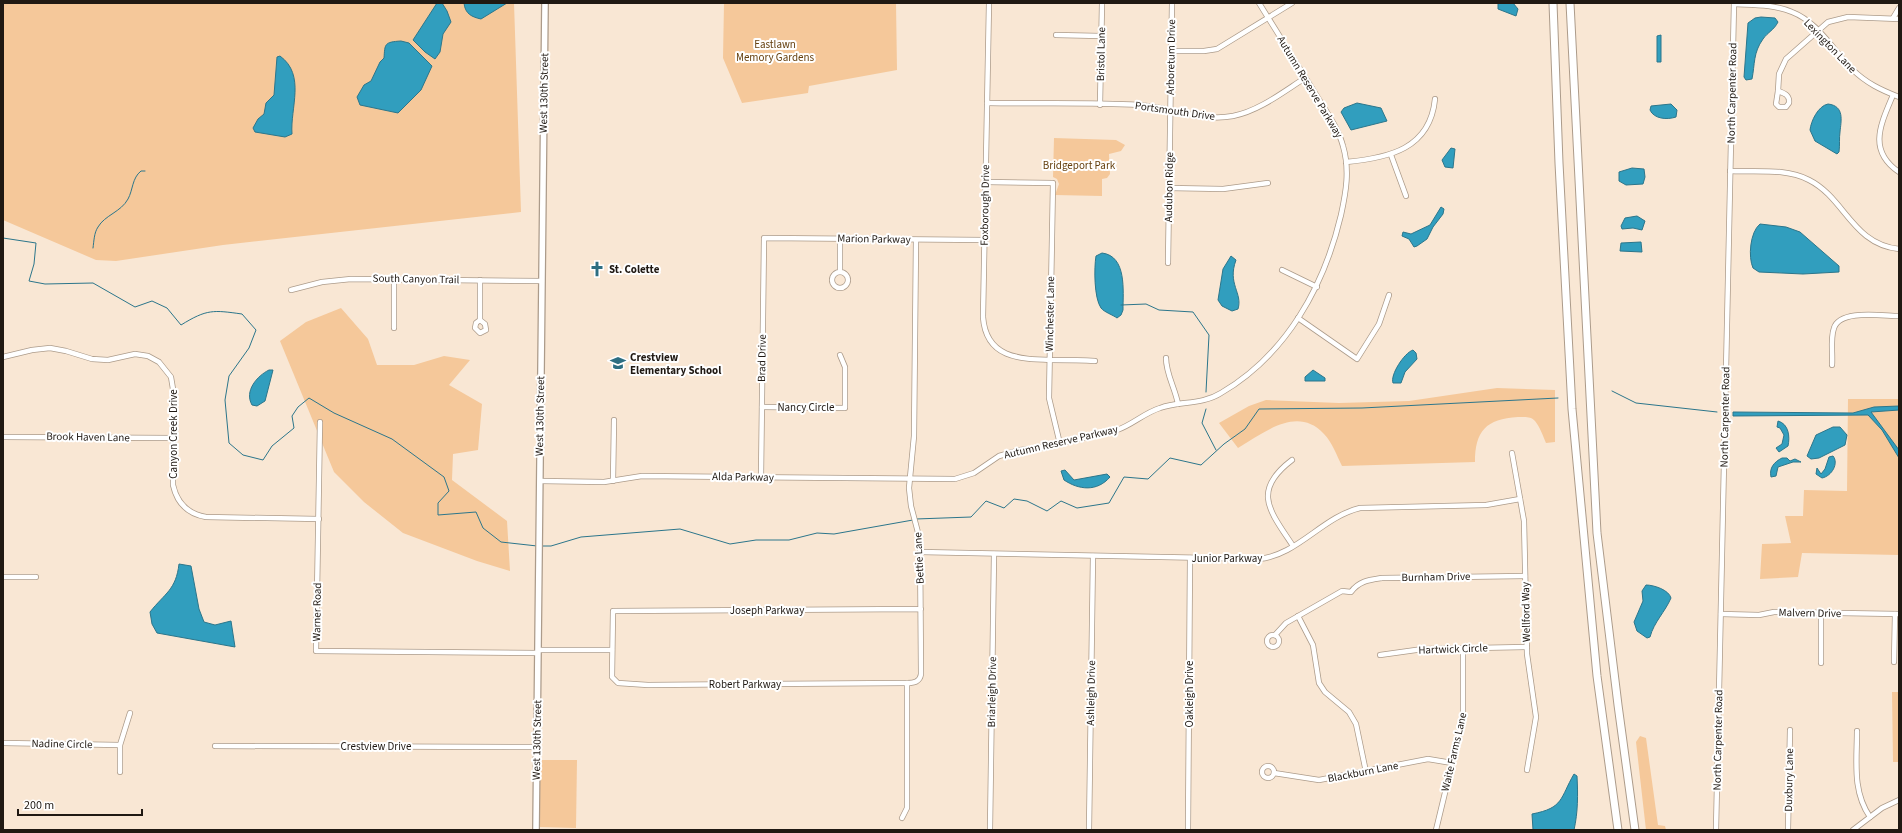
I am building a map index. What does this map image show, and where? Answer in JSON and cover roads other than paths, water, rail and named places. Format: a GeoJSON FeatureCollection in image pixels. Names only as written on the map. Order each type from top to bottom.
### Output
{"type":"FeatureCollection","features":[{"type":"Feature","properties":{"kind":"highway"},"geometry":{"type":"LineString","coordinates":[[1553,3],[1559,163],[1572,409],[1597,676],[1618,830]]}},
{"type":"Feature","properties":{"kind":"highway"},"geometry":{"type":"LineString","coordinates":[[1570,3],[1597,533],[1635,830]]}},
{"type":"Feature","properties":{"kind":"main road","name":"West 130th Street"},"geometry":{"type":"LineString","coordinates":[[536,830],[545,3]]}},
{"type":"Feature","properties":{"kind":"street","name":"Foxborough Drive"},"geometry":{"type":"LineString","coordinates":[[989,3],[984,317],[988,336],[1000,350],[1009,356],[1024,359],[1095,361]]}},
{"type":"Feature","properties":{"kind":"street","name":"Bristol Lane"},"geometry":{"type":"LineString","coordinates":[[1100,105],[1102,3]]}},
{"type":"Feature","properties":{"kind":"street","name":"Arboretum Drive"},"geometry":{"type":"LineString","coordinates":[[1170,111],[1172,3]]}},
{"type":"Feature","properties":{"kind":"street","name":"Autumn Reserve Parkway"},"geometry":{"type":"LineString","coordinates":[[947,480],[970,475],[999,456],[1020,450],[1060,444],[1117,430],[1129,426],[1157,409],[1206,400],[1234,384],[1275,348],[1298,318],[1316,287],[1328,259],[1338,228],[1347,185],[1346,162],[1343,145],[1337,132],[1259,3]]}},
{"type":"Feature","properties":{"kind":"street"},"geometry":{"type":"LineString","coordinates":[[1171,51],[1204,51],[1217,49],[1292,3]]}},
{"type":"Feature","properties":{"kind":"street","name":"Lexington Lane"},"geometry":{"type":"LineString","coordinates":[[1734,4],[1766,5],[1786,10],[1804,19],[1817,30],[1859,76],[1874,87],[1899,98]]}},
{"type":"Feature","properties":{"kind":"street","name":"North Carpenter Road"},"geometry":{"type":"LineString","coordinates":[[1716,830],[1734,4]]}},
{"type":"Feature","properties":{"kind":"street"},"geometry":{"type":"LineString","coordinates":[[1893,18],[1899,8]]}},
{"type":"Feature","properties":{"kind":"street"},"geometry":{"type":"LineString","coordinates":[[1778,91],[1778,78],[1784,62],[1817,30],[1828,22],[1841,18],[1899,19]]}},
{"type":"Feature","properties":{"kind":"street"},"geometry":{"type":"LineString","coordinates":[[1056,35],[1101,36]]}},
{"type":"Feature","properties":{"kind":"street","name":"Portsmouth Drive"},"geometry":{"type":"LineString","coordinates":[[987,103],[1141,105],[1211,118],[1237,115],[1258,107],[1305,78]]}},
{"type":"Feature","properties":{"kind":"street"},"geometry":{"type":"LineString","coordinates":[[1893,95],[1881,125],[1879,138],[1884,158],[1899,172]]}},
{"type":"Feature","properties":{"kind":"street"},"geometry":{"type":"LineString","coordinates":[[1346,162],[1376,159],[1391,155],[1408,146],[1422,133],[1433,114],[1435,99]]}},
{"type":"Feature","properties":{"kind":"street","name":"Audubon Ridge"},"geometry":{"type":"LineString","coordinates":[[1168,263],[1170,111]]}},
{"type":"Feature","properties":{"kind":"street"},"geometry":{"type":"LineString","coordinates":[[1391,155],[1406,196]]}},
{"type":"Feature","properties":{"kind":"street"},"geometry":{"type":"LineString","coordinates":[[1730,171],[1785,172],[1809,180],[1830,195],[1853,225],[1866,236],[1880,244],[1899,249]]}},
{"type":"Feature","properties":{"kind":"street","name":"Winchester Lane"},"geometry":{"type":"LineString","coordinates":[[986,182],[1053,183],[1050,402],[1060,444]]}},
{"type":"Feature","properties":{"kind":"street"},"geometry":{"type":"LineString","coordinates":[[1169,188],[1223,189],[1268,183]]}},
{"type":"Feature","properties":{"kind":"street","name":"Marion Parkway"},"geometry":{"type":"LineString","coordinates":[[764,238],[985,240]]}},
{"type":"Feature","properties":{"kind":"street","name":"Brad Drive"},"geometry":{"type":"LineString","coordinates":[[761,478],[764,238]]}},
{"type":"Feature","properties":{"kind":"street"},"geometry":{"type":"LineString","coordinates":[[840,238],[840,272]]}},
{"type":"Feature","properties":{"kind":"street","name":"Bettie Lane"},"geometry":{"type":"LineString","coordinates":[[907,683],[917,682],[921,674],[919,532],[910,497],[914,436],[916,240]]}},
{"type":"Feature","properties":{"kind":"street"},"geometry":{"type":"LineString","coordinates":[[1282,270],[1316,287]]}},
{"type":"Feature","properties":{"kind":"street"},"geometry":{"type":"LineString","coordinates":[[394,279],[394,328]]}},
{"type":"Feature","properties":{"kind":"street","name":"South Canyon Trail"},"geometry":{"type":"LineString","coordinates":[[291,290],[335,280],[542,280]]}},
{"type":"Feature","properties":{"kind":"street"},"geometry":{"type":"LineString","coordinates":[[480,280],[480,320]]}},
{"type":"Feature","properties":{"kind":"street"},"geometry":{"type":"LineString","coordinates":[[1298,318],[1357,359],[1379,324],[1389,295]]}},
{"type":"Feature","properties":{"kind":"street"},"geometry":{"type":"LineString","coordinates":[[1832,365],[1833,332],[1836,324],[1842,318],[1851,315],[1899,316]]}},
{"type":"Feature","properties":{"kind":"street","name":"Canyon Creek Drive"},"geometry":{"type":"LineString","coordinates":[[3,358],[32,350],[50,348],[92,359],[108,360],[135,354],[154,359],[168,372],[172,383],[172,479],[174,492],[184,507],[194,514],[206,517],[318,519]]}},
{"type":"Feature","properties":{"kind":"street","name":"Nancy Circle"},"geometry":{"type":"LineString","coordinates":[[762,407],[845,408],[845,367],[840,355]]}},
{"type":"Feature","properties":{"kind":"street"},"geometry":{"type":"LineString","coordinates":[[1166,358],[1166,369],[1174,388],[1178,404]]}},
{"type":"Feature","properties":{"kind":"street"},"geometry":{"type":"LineString","coordinates":[[613,481],[614,420]]}},
{"type":"Feature","properties":{"kind":"street","name":"Warner Road"},"geometry":{"type":"LineString","coordinates":[[320,422],[316,651],[538,652]]}},
{"type":"Feature","properties":{"kind":"street","name":"Brook Haven Lane"},"geometry":{"type":"LineString","coordinates":[[3,437],[173,438]]}},
{"type":"Feature","properties":{"kind":"street","name":"Wellford Way"},"geometry":{"type":"LineString","coordinates":[[1512,453],[1524,524],[1527,647],[1536,717],[1527,770]]}},
{"type":"Feature","properties":{"kind":"street"},"geometry":{"type":"LineString","coordinates":[[1292,460],[1274,476],[1270,483],[1268,497],[1271,512],[1293,546]]}},
{"type":"Feature","properties":{"kind":"street","name":"Alda Parkway"},"geometry":{"type":"LineString","coordinates":[[540,481],[613,481],[642,476],[947,480]]}},
{"type":"Feature","properties":{"kind":"street","name":"Junior Parkway"},"geometry":{"type":"LineString","coordinates":[[920,552],[1261,559],[1274,556],[1293,546],[1342,515],[1360,508],[1486,505],[1520,499]]}},
{"type":"Feature","properties":{"kind":"street","name":"Briarleigh Drive"},"geometry":{"type":"LineString","coordinates":[[990,830],[994,554]]}},
{"type":"Feature","properties":{"kind":"street","name":"Ashleigh Drive"},"geometry":{"type":"LineString","coordinates":[[1089,830],[1092,556]]}},
{"type":"Feature","properties":{"kind":"street","name":"Oakleigh Drive"},"geometry":{"type":"LineString","coordinates":[[1188,830],[1190,558]]}},
{"type":"Feature","properties":{"kind":"street","name":"Burnham Drive"},"geometry":{"type":"LineString","coordinates":[[1298,616],[1342,591],[1351,592],[1360,582],[1377,579],[1525,576]]}},
{"type":"Feature","properties":{"kind":"street"},"geometry":{"type":"LineString","coordinates":[[3,577],[36,577]]}},
{"type":"Feature","properties":{"kind":"street","name":"Joseph Parkway"},"geometry":{"type":"LineString","coordinates":[[612,650],[613,611],[921,609]]}},
{"type":"Feature","properties":{"kind":"street"},"geometry":{"type":"LineString","coordinates":[[1821,663],[1822,613]]}},
{"type":"Feature","properties":{"kind":"street","name":"Malvern Drive"},"geometry":{"type":"LineString","coordinates":[[1721,614],[1897,614]]}},
{"type":"Feature","properties":{"kind":"street"},"geometry":{"type":"LineString","coordinates":[[1894,662],[1897,614]]}},
{"type":"Feature","properties":{"kind":"street"},"geometry":{"type":"LineString","coordinates":[[1275,635],[1283,625],[1298,616],[1313,645],[1317,677],[1320,685],[1327,694],[1347,710],[1356,724],[1366,772]]}},
{"type":"Feature","properties":{"kind":"street","name":"Hartwick Circle"},"geometry":{"type":"LineString","coordinates":[[1380,654],[1418,650],[1527,647]]}},
{"type":"Feature","properties":{"kind":"street","name":"Waite Farms Lane"},"geometry":{"type":"LineString","coordinates":[[1436,830],[1464,711],[1463,648]]}},
{"type":"Feature","properties":{"kind":"street"},"geometry":{"type":"LineString","coordinates":[[538,652],[612,650]]}},
{"type":"Feature","properties":{"kind":"street","name":"Robert Parkway"},"geometry":{"type":"LineString","coordinates":[[612,650],[612,678],[618,683],[648,685],[907,683]]}},
{"type":"Feature","properties":{"kind":"street"},"geometry":{"type":"LineString","coordinates":[[902,818],[907,808],[907,683]]}},
{"type":"Feature","properties":{"kind":"street"},"geometry":{"type":"LineString","coordinates":[[120,772],[120,745],[130,713]]}},
{"type":"Feature","properties":{"kind":"street","name":"Duxbury Lane"},"geometry":{"type":"LineString","coordinates":[[1788,830],[1790,730]]}},
{"type":"Feature","properties":{"kind":"street"},"geometry":{"type":"LineString","coordinates":[[1857,731],[1857,790],[1862,804],[1870,817]]}},
{"type":"Feature","properties":{"kind":"street","name":"Nadine Circle"},"geometry":{"type":"LineString","coordinates":[[3,744],[120,745]]}},
{"type":"Feature","properties":{"kind":"street","name":"Crestview Drive"},"geometry":{"type":"LineString","coordinates":[[215,746],[536,746]]}},
{"type":"Feature","properties":{"kind":"street","name":"Blackburn Lane"},"geometry":{"type":"LineString","coordinates":[[1274,773],[1319,780],[1428,759],[1452,763]]}},
{"type":"Feature","properties":{"kind":"street"},"geometry":{"type":"LineString","coordinates":[[1854,830],[1882,808],[1899,800]]}},
{"type":"Feature","properties":{"kind":"water"},"geometry":{"type":"Polygon","coordinates":[[[437,3],[442,3],[451,22],[443,34],[440,52],[435,59],[425,52],[413,40],[437,3]]]}},
{"type":"Feature","properties":{"kind":"water"},"geometry":{"type":"Polygon","coordinates":[[[464,3],[507,3],[481,19],[467,12],[464,3]]]}},
{"type":"Feature","properties":{"kind":"water"},"geometry":{"type":"Polygon","coordinates":[[[1498,3],[1513,3],[1518,9],[1516,16],[1498,9],[1498,3]]]}},
{"type":"Feature","properties":{"kind":"water"},"geometry":{"type":"Polygon","coordinates":[[[1755,18],[1775,18],[1778,22],[1757,49],[1752,79],[1746,80],[1744,77],[1748,23],[1755,18]]]}},
{"type":"Feature","properties":{"kind":"water"},"geometry":{"type":"Polygon","coordinates":[[[1661,35],[1661,62],[1657,62],[1657,36],[1661,35]]]}},
{"type":"Feature","properties":{"kind":"water"},"geometry":{"type":"Polygon","coordinates":[[[401,41],[409,43],[432,66],[421,90],[398,113],[360,105],[357,97],[364,85],[371,81],[380,62],[384,58],[386,45],[391,42],[401,41]]]}},
{"type":"Feature","properties":{"kind":"water"},"geometry":{"type":"Polygon","coordinates":[[[280,56],[288,64],[293,73],[295,82],[292,134],[285,137],[255,132],[253,128],[258,119],[264,114],[266,103],[274,95],[277,57],[280,56]]]}},
{"type":"Feature","properties":{"kind":"water"},"geometry":{"type":"Polygon","coordinates":[[[1357,103],[1381,108],[1387,121],[1351,130],[1341,112],[1344,108],[1357,103]]]}},
{"type":"Feature","properties":{"kind":"water"},"geometry":{"type":"Polygon","coordinates":[[[1671,104],[1677,110],[1676,117],[1661,118],[1654,115],[1650,110],[1651,106],[1671,104]]]}},
{"type":"Feature","properties":{"kind":"water"},"geometry":{"type":"Polygon","coordinates":[[[1828,104],[1837,108],[1841,115],[1839,152],[1837,154],[1815,141],[1810,130],[1812,122],[1818,111],[1824,105],[1828,104]]]}},
{"type":"Feature","properties":{"kind":"water"},"geometry":{"type":"Polygon","coordinates":[[[1451,148],[1455,149],[1453,168],[1445,167],[1442,160],[1451,148]]]}},
{"type":"Feature","properties":{"kind":"water"},"geometry":{"type":"Polygon","coordinates":[[[1632,168],[1644,169],[1645,177],[1643,184],[1626,185],[1619,181],[1619,172],[1632,168]]]}},
{"type":"Feature","properties":{"kind":"water"},"geometry":{"type":"Polygon","coordinates":[[[1441,207],[1444,209],[1443,214],[1433,227],[1427,239],[1414,247],[1409,239],[1402,236],[1403,232],[1411,234],[1430,225],[1441,207]]]}},
{"type":"Feature","properties":{"kind":"water"},"geometry":{"type":"Polygon","coordinates":[[[1637,216],[1645,221],[1642,230],[1633,228],[1622,229],[1621,226],[1625,218],[1637,216]]]}},
{"type":"Feature","properties":{"kind":"water"},"geometry":{"type":"Polygon","coordinates":[[[1760,224],[1786,227],[1800,232],[1839,266],[1839,272],[1803,274],[1759,272],[1753,268],[1750,251],[1754,233],[1760,224]]]}},
{"type":"Feature","properties":{"kind":"water"},"geometry":{"type":"Polygon","coordinates":[[[1641,242],[1642,252],[1620,251],[1621,243],[1641,242]]]}},
{"type":"Feature","properties":{"kind":"water"},"geometry":{"type":"Polygon","coordinates":[[[1102,253],[1116,260],[1120,267],[1123,284],[1123,310],[1121,315],[1117,318],[1101,308],[1097,297],[1095,283],[1095,261],[1096,256],[1102,253]]]}},
{"type":"Feature","properties":{"kind":"water"},"geometry":{"type":"Polygon","coordinates":[[[1231,256],[1236,260],[1233,276],[1239,298],[1238,309],[1232,311],[1222,306],[1218,300],[1223,269],[1231,256]]]}},
{"type":"Feature","properties":{"kind":"water"},"geometry":{"type":"Polygon","coordinates":[[[1413,350],[1416,353],[1417,359],[1405,372],[1401,383],[1393,383],[1398,365],[1409,352],[1413,350]]]}},
{"type":"Feature","properties":{"kind":"water"},"geometry":{"type":"Polygon","coordinates":[[[269,370],[273,370],[265,401],[257,406],[252,405],[250,394],[253,384],[260,376],[269,370]]]}},
{"type":"Feature","properties":{"kind":"water"},"geometry":{"type":"Polygon","coordinates":[[[1313,370],[1325,378],[1325,381],[1305,381],[1305,377],[1313,370]]]}},
{"type":"Feature","properties":{"kind":"water"},"geometry":{"type":"Polygon","coordinates":[[[1899,406],[1899,410],[1871,412],[1899,450],[1899,458],[1882,430],[1868,415],[1733,416],[1733,412],[1853,413],[1874,407],[1899,406]]]}},
{"type":"Feature","properties":{"kind":"water"},"geometry":{"type":"Polygon","coordinates":[[[1778,421],[1787,428],[1789,439],[1788,446],[1779,452],[1776,448],[1782,444],[1784,435],[1780,428],[1777,427],[1778,421]]]}},
{"type":"Feature","properties":{"kind":"water"},"geometry":{"type":"Polygon","coordinates":[[[1833,427],[1840,427],[1847,435],[1845,445],[1819,458],[1811,459],[1807,456],[1816,435],[1833,427]]]}},
{"type":"Feature","properties":{"kind":"water"},"geometry":{"type":"Polygon","coordinates":[[[1833,456],[1835,459],[1835,466],[1829,475],[1822,478],[1816,474],[1817,468],[1821,474],[1825,469],[1829,457],[1833,456]]]}},
{"type":"Feature","properties":{"kind":"water"},"geometry":{"type":"Polygon","coordinates":[[[1782,458],[1787,458],[1790,461],[1795,459],[1801,462],[1793,462],[1778,467],[1776,476],[1771,477],[1773,466],[1782,458]]]}},
{"type":"Feature","properties":{"kind":"water"},"geometry":{"type":"Polygon","coordinates":[[[1065,470],[1074,480],[1107,474],[1110,477],[1099,485],[1088,488],[1076,486],[1064,480],[1061,471],[1065,470]]]}},
{"type":"Feature","properties":{"kind":"water"},"geometry":{"type":"Polygon","coordinates":[[[179,564],[191,566],[199,609],[204,622],[215,625],[231,621],[235,647],[157,633],[152,624],[150,612],[169,591],[178,573],[179,564]]]}},
{"type":"Feature","properties":{"kind":"water"},"geometry":{"type":"Polygon","coordinates":[[[1646,585],[1661,588],[1670,595],[1671,598],[1654,627],[1650,637],[1647,638],[1637,631],[1634,622],[1643,601],[1642,591],[1646,585]]]}},
{"type":"Feature","properties":{"kind":"water"},"geometry":{"type":"Polygon","coordinates":[[[1574,774],[1577,776],[1578,797],[1574,830],[1533,830],[1532,814],[1550,809],[1556,805],[1563,796],[1574,774]]]}},
{"type":"Feature","properties":{"kind":"waterway"},"geometry":{"type":"LineString","coordinates":[[93,248],[95,234],[98,227],[105,219],[125,203],[130,196],[136,177],[141,171],[145,171]]}},
{"type":"Feature","properties":{"kind":"waterway"},"geometry":{"type":"LineString","coordinates":[[3,238],[36,243],[34,264],[29,281],[45,284],[93,283],[135,307],[152,301],[167,308],[181,325],[204,313],[224,312],[242,314],[256,330],[249,348],[229,376],[225,400],[229,443],[243,455],[263,460],[272,446],[294,428],[292,416],[298,407],[309,398],[334,413],[392,439],[444,477],[449,491],[438,503],[438,515],[476,512],[483,528],[501,542],[537,546]]}},
{"type":"Feature","properties":{"kind":"waterway"},"geometry":{"type":"LineString","coordinates":[[1121,305],[1146,304],[1159,310],[1193,312],[1209,335],[1206,392]]}},
{"type":"Feature","properties":{"kind":"waterway"},"geometry":{"type":"LineString","coordinates":[[1612,391],[1636,403],[1717,412]]}},
{"type":"Feature","properties":{"kind":"waterway"},"geometry":{"type":"LineString","coordinates":[[916,519],[971,517],[986,501],[1004,508],[1014,499],[1027,501],[1047,511],[1061,501],[1077,508],[1109,503],[1124,477],[1148,479],[1170,458],[1201,465],[1224,444],[1245,429],[1259,409],[1362,408],[1558,398]]}},
{"type":"Feature","properties":{"kind":"waterway"},"geometry":{"type":"LineString","coordinates":[[1206,409],[1202,423],[1216,450]]}},
{"type":"Feature","properties":{"kind":"waterway"},"geometry":{"type":"LineString","coordinates":[[542,546],[551,546],[581,537],[680,529],[730,544],[756,540],[789,540],[817,533],[834,534],[913,520]]}},
{"type":"Feature","properties":{"kind":"place","name":"St. Colette"},"geometry":{"type":"Point","coordinates":[597,269]}},
{"type":"Feature","properties":{"kind":"place","name":"Crestview Elementary School"},"geometry":{"type":"Point","coordinates":[618,363]}},
{"type":"Feature","properties":{"kind":"park label","name":"Eastlawn Memory Gardens"},"geometry":{"type":"Point","coordinates":[775,50]}},
{"type":"Feature","properties":{"kind":"park label","name":"Bridgeport Park"},"geometry":{"type":"Point","coordinates":[1079,165]}}]}
